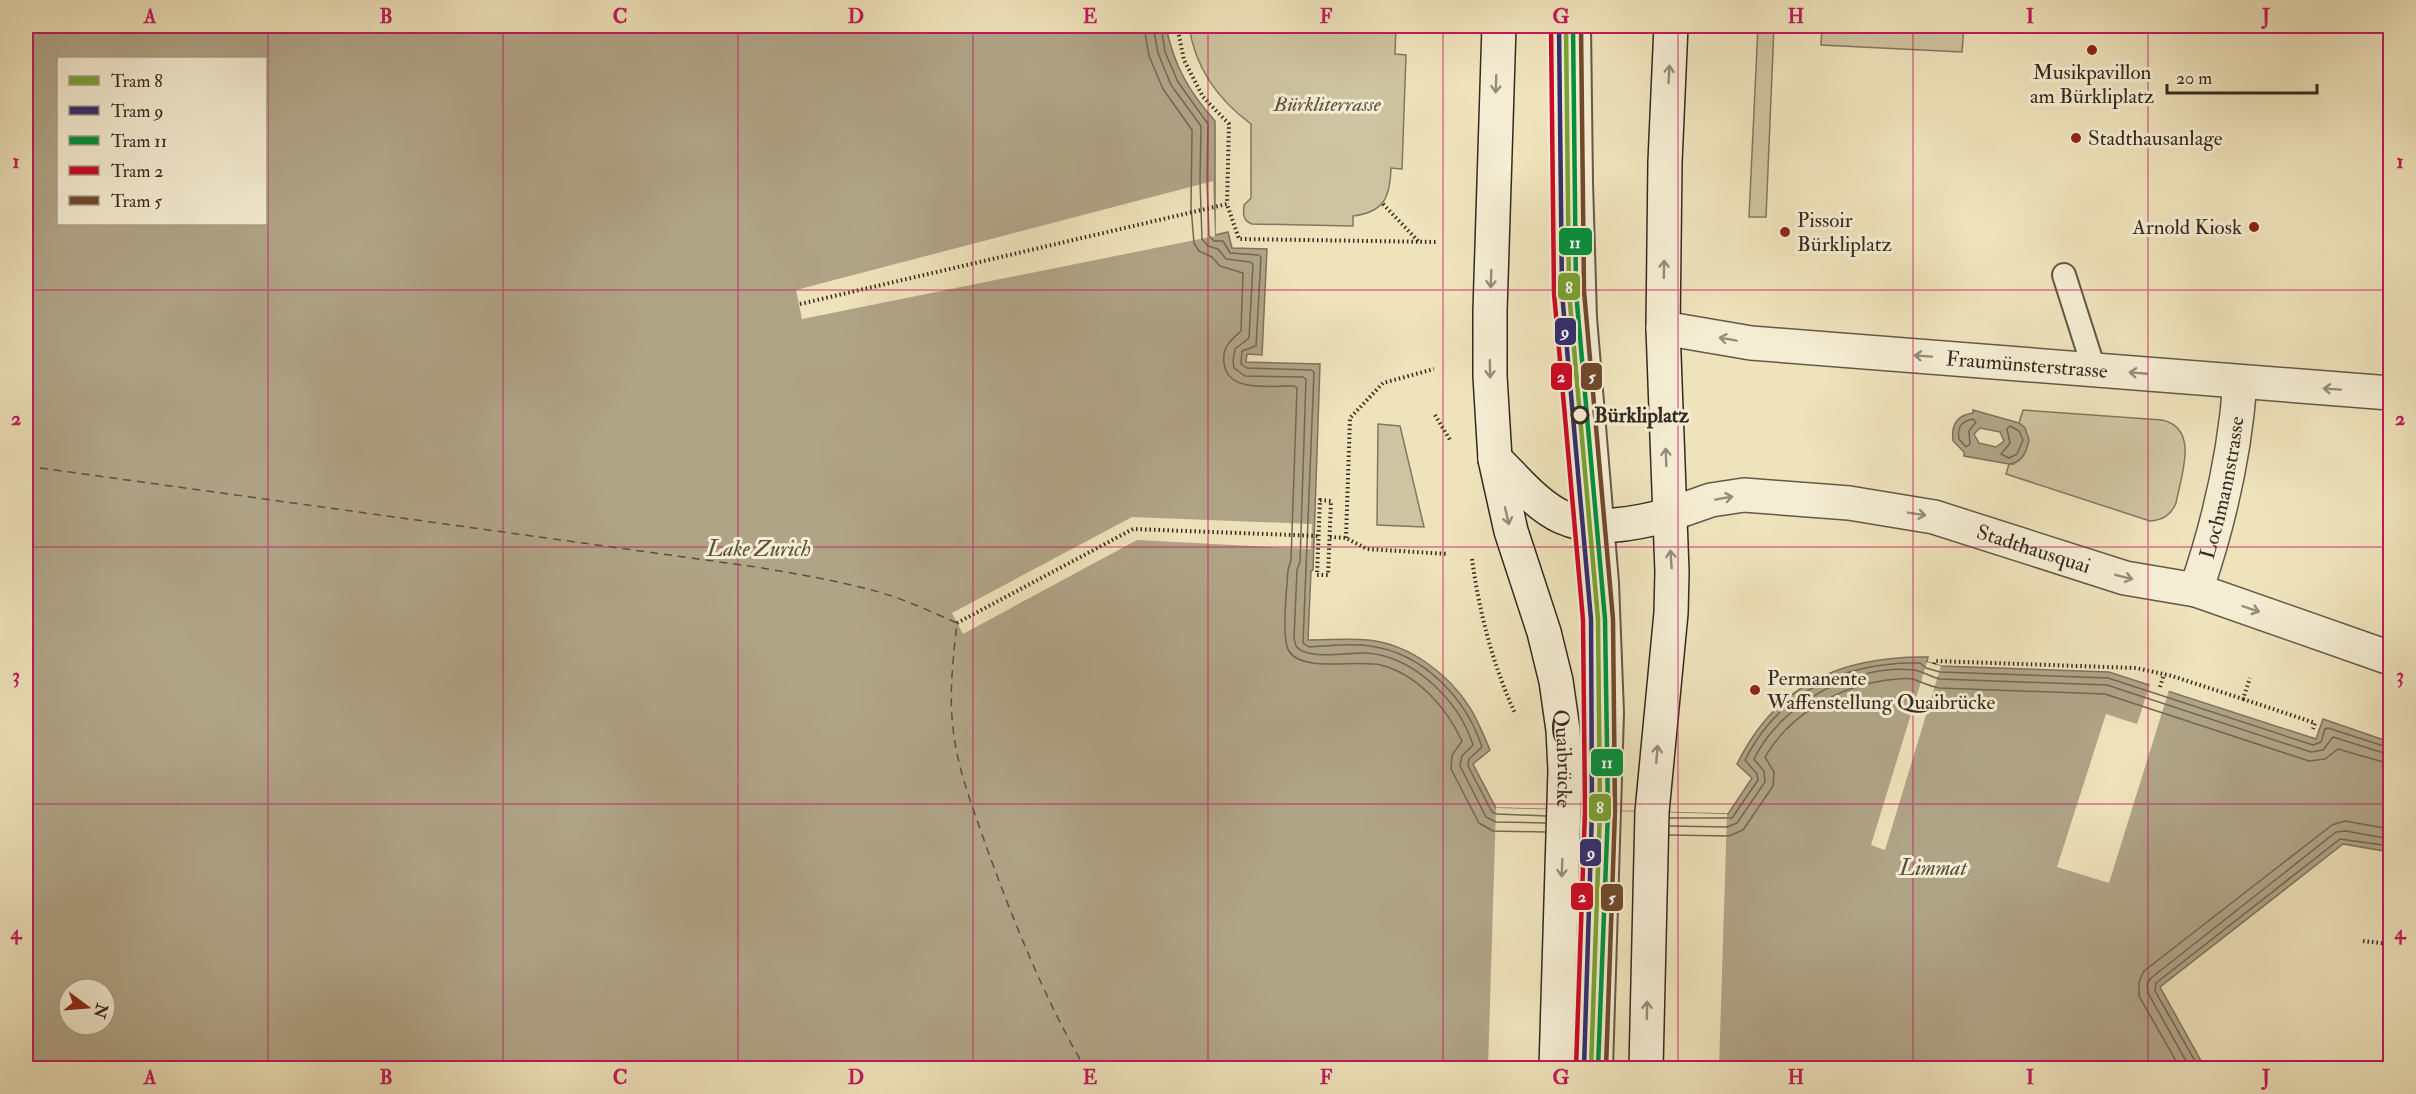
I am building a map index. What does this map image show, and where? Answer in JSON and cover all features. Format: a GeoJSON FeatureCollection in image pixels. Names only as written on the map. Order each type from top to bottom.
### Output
{"type":"FeatureCollection","features":[{"type":"Feature","properties":{"kind":"main road"},"geometry":{"type":"LineString","coordinates":[[1495,459],[1490,376],[1490,311],[1499,26]]}},
{"type":"Feature","properties":{"kind":"main road"},"geometry":{"type":"LineString","coordinates":[[1646,1068],[1652,812],[1671,613],[1672,572],[1668,515],[1663,327],[1665,162],[1671,26]]}},
{"type":"Feature","properties":{"kind":"main road","name":"Fraumünsterstrasse"},"geometry":{"type":"LineString","coordinates":[[1663,327],[1750,343],[2391,393]]}},
{"type":"Feature","properties":{"kind":"main road","name":"Lochmannstrasse"},"geometry":{"type":"LineString","coordinates":[[2196,590],[2210,550],[2236,430],[2240,382]]}},
{"type":"Feature","properties":{"kind":"main road","name":"Stadthausquai"},"geometry":{"type":"LineString","coordinates":[[1495,459],[1553,511],[1576,521],[1602,525],[1630,523],[1668,515],[1711,500],[1744,495],[1849,503],[1934,517],[2124,578],[2196,590],[2391,658]]}},
{"type":"Feature","properties":{"kind":"main road","name":"Quaibrücke"},"geometry":{"type":"LineString","coordinates":[[1495,459],[1511,531],[1544,632],[1557,681],[1563,730],[1564,810],[1556,1068]]}},
{"type":"Feature","properties":{"kind":"lane"},"geometry":{"type":"LineString","coordinates":[[1579,26],[1580,171],[1585,318],[1607,583],[1612,713],[1601,1068]]}},
{"type":"Feature","properties":{"kind":"lane"},"geometry":{"type":"LineString","coordinates":[[2064,275],[2094,369]]}},
{"type":"Feature","properties":{"kind":"path"},"geometry":{"type":"LineString","coordinates":[[1177,26],[1184,60],[1203,97],[1229,124],[1227,204],[1239,239],[1436,242]]}},
{"type":"Feature","properties":{"kind":"path"},"geometry":{"type":"LineString","coordinates":[[800,304],[1227,204]]}},
{"type":"Feature","properties":{"kind":"path"},"geometry":{"type":"LineString","coordinates":[[1383,204],[1419,242]]}},
{"type":"Feature","properties":{"kind":"path"},"geometry":{"type":"LineString","coordinates":[[1346,538],[1350,418],[1383,383],[1434,369]]}},
{"type":"Feature","properties":{"kind":"path"},"geometry":{"type":"LineString","coordinates":[[1435,415],[1450,442]]}},
{"type":"Feature","properties":{"kind":"path"},"geometry":{"type":"LineString","coordinates":[[1320,500],[1331,501],[1328,575],[1317,575],[1318,536],[1320,500]]}},
{"type":"Feature","properties":{"kind":"path"},"geometry":{"type":"LineString","coordinates":[[957,623],[1133,529],[1318,536]]}},
{"type":"Feature","properties":{"kind":"path"},"geometry":{"type":"LineString","coordinates":[[1330,537],[1346,538],[1367,549],[1448,554]]}},
{"type":"Feature","properties":{"kind":"path"},"geometry":{"type":"LineString","coordinates":[[1470,550],[1475,583],[1492,646],[1507,696],[1518,721]]}},
{"type":"Feature","properties":{"kind":"path"},"geometry":{"type":"LineString","coordinates":[[1934,664],[1935,661],[2136,668],[2164,674],[2315,723],[2313,729]]}},
{"type":"Feature","properties":{"kind":"path"},"geometry":{"type":"LineString","coordinates":[[2160,687],[2164,674]]}},
{"type":"Feature","properties":{"kind":"path"},"geometry":{"type":"LineString","coordinates":[[2243,699],[2250,678]]}},
{"type":"Feature","properties":{"kind":"path"},"geometry":{"type":"LineString","coordinates":[[2363,941],[2391,944]]}},
{"type":"Feature","properties":{"kind":"green space","name":"Bürkliterrasse"},"geometry":{"type":"Polygon","coordinates":[[[1189,26],[1396,26],[1395,54],[1406,55],[1402,169],[1391,168],[1389,188],[1383,202],[1372,211],[1353,216],[1353,226],[1252,224],[1247,221],[1244,217],[1244,205],[1251,198],[1251,124],[1218,93],[1202,69],[1196,56],[1189,26]]]}},
{"type":"Feature","properties":{"kind":"green space"},"geometry":{"type":"Polygon","coordinates":[[[1758,26],[1774,26],[1766,217],[1749,217],[1758,26]]]}},
{"type":"Feature","properties":{"kind":"green space"},"geometry":{"type":"Polygon","coordinates":[[[1822,26],[1964,26],[1962,52],[1821,45],[1822,26]]]}},
{"type":"Feature","properties":{"kind":"green space"},"geometry":{"type":"Polygon","coordinates":[[[2023,410],[2162,420],[2174,425],[2181,433],[2185,454],[2176,503],[2172,511],[2163,518],[2150,521],[2006,474],[2009,464],[2014,464],[2025,428],[2019,423],[2023,410]]]}},
{"type":"Feature","properties":{"kind":"green space"},"geometry":{"type":"Polygon","coordinates":[[[1378,424],[1400,426],[1424,527],[1377,525],[1378,424]]]}},
{"type":"Feature","properties":{"kind":"water","name":"Lake Zurich"},"geometry":{"type":"Polygon","coordinates":[[[26,26],[1166,26],[1173,53],[1183,77],[1215,121],[1215,235],[1228,232],[1232,248],[1267,249],[1262,355],[1247,354],[1246,362],[1320,364],[1313,570],[1311,571],[1308,640],[1353,639],[1383,643],[1413,654],[1439,673],[1461,695],[1470,708],[1490,750],[1473,764],[1496,808],[1728,814],[1752,778],[1737,764],[1753,736],[1792,694],[1840,669],[1897,658],[1928,657],[1927,662],[1941,666],[2109,672],[2316,739],[2323,719],[2390,742],[2390,852],[2343,844],[2160,987],[2205,1068],[26,1068],[26,26]]]}},
{"type":"Feature","properties":{"kind":"water"},"geometry":{"type":"Polygon","coordinates":[[[1973,410],[2019,423],[2025,428],[2029,440],[2021,459],[2009,464],[1964,456],[1964,452],[1953,441],[1954,426],[1962,416],[1973,413],[1973,410]],[[1980,428],[1974,434],[1979,443],[1996,447],[2004,441],[2000,432],[1980,428]]]}},
{"type":"Feature","properties":{"kind":"pier"},"geometry":{"type":"Polygon","coordinates":[[[1213,181],[1215,236],[802,319],[796,290],[1213,181]]]}},
{"type":"Feature","properties":{"kind":"pier"},"geometry":{"type":"Polygon","coordinates":[[[1132,517],[1312,524],[1311,549],[1137,540],[963,634],[952,613],[1132,517]]]}},
{"type":"Feature","properties":{"kind":"pier"},"geometry":{"type":"Polygon","coordinates":[[[1927,662],[1941,666],[1885,850],[1871,845],[1927,662]]]}},
{"type":"Feature","properties":{"kind":"pier"},"geometry":{"type":"Polygon","coordinates":[[[2150,684],[2169,690],[2109,883],[2057,867],[2106,714],[2137,724],[2150,684]]]}},
{"type":"Feature","properties":{"kind":"pier"},"geometry":{"type":"Polygon","coordinates":[[[1496,808],[1727,814],[1719,1068],[1488,1068],[1496,808]]]}},
{"type":"Feature","properties":{"kind":"ferry route"},"geometry":{"type":"LineString","coordinates":[[26,466],[772,570],[879,592],[957,623],[951,702],[955,743],[961,772],[1018,930],[1056,1014],[1085,1068]]}},
{"type":"Feature","properties":{"kind":"tram line","name":"2"},"geometry":{"type":"LineString","coordinates":[[1551,26],[1554,293],[1583,620],[1585,811],[1576,1067]]}},
{"type":"Feature","properties":{"kind":"tram line","name":"9"},"geometry":{"type":"LineString","coordinates":[[1559,26],[1562,293],[1591,619],[1592,811],[1584,1068]]}},
{"type":"Feature","properties":{"kind":"tram line","name":"8"},"geometry":{"type":"LineString","coordinates":[[1566,26],[1569,292],[1598,619],[1600,811],[1591,1068]]}},
{"type":"Feature","properties":{"kind":"tram line","name":"11"},"geometry":{"type":"LineString","coordinates":[[1573,26],[1576,292],[1605,619],[1608,811],[1598,1068]]}},
{"type":"Feature","properties":{"kind":"tram line","name":"5"},"geometry":{"type":"LineString","coordinates":[[1581,26],[1584,291],[1613,619],[1615,811],[1606,1068]]}},
{"type":"Feature","properties":{"kind":"place","name":"Musikpavillon am Bürkliplatz"},"geometry":{"type":"Point","coordinates":[2092,50]}},
{"type":"Feature","properties":{"kind":"place","name":"Stadthausanlage"},"geometry":{"type":"Point","coordinates":[2076,138]}},
{"type":"Feature","properties":{"kind":"place","name":"Arnold Kiosk"},"geometry":{"type":"Point","coordinates":[2254,227]}},
{"type":"Feature","properties":{"kind":"place","name":"Pissoir Bürkliplatz"},"geometry":{"type":"Point","coordinates":[1785,232]}},
{"type":"Feature","properties":{"kind":"place","name":"Bürkliplatz"},"geometry":{"type":"Point","coordinates":[1580,415]}},
{"type":"Feature","properties":{"kind":"place","name":"Permanente Waffenstellung Quaibrücke"},"geometry":{"type":"Point","coordinates":[1755,690]}},
{"type":"Feature","properties":{"kind":"water label","name":"Limmat"},"geometry":{"type":"Point","coordinates":[1933,867]}}]}
